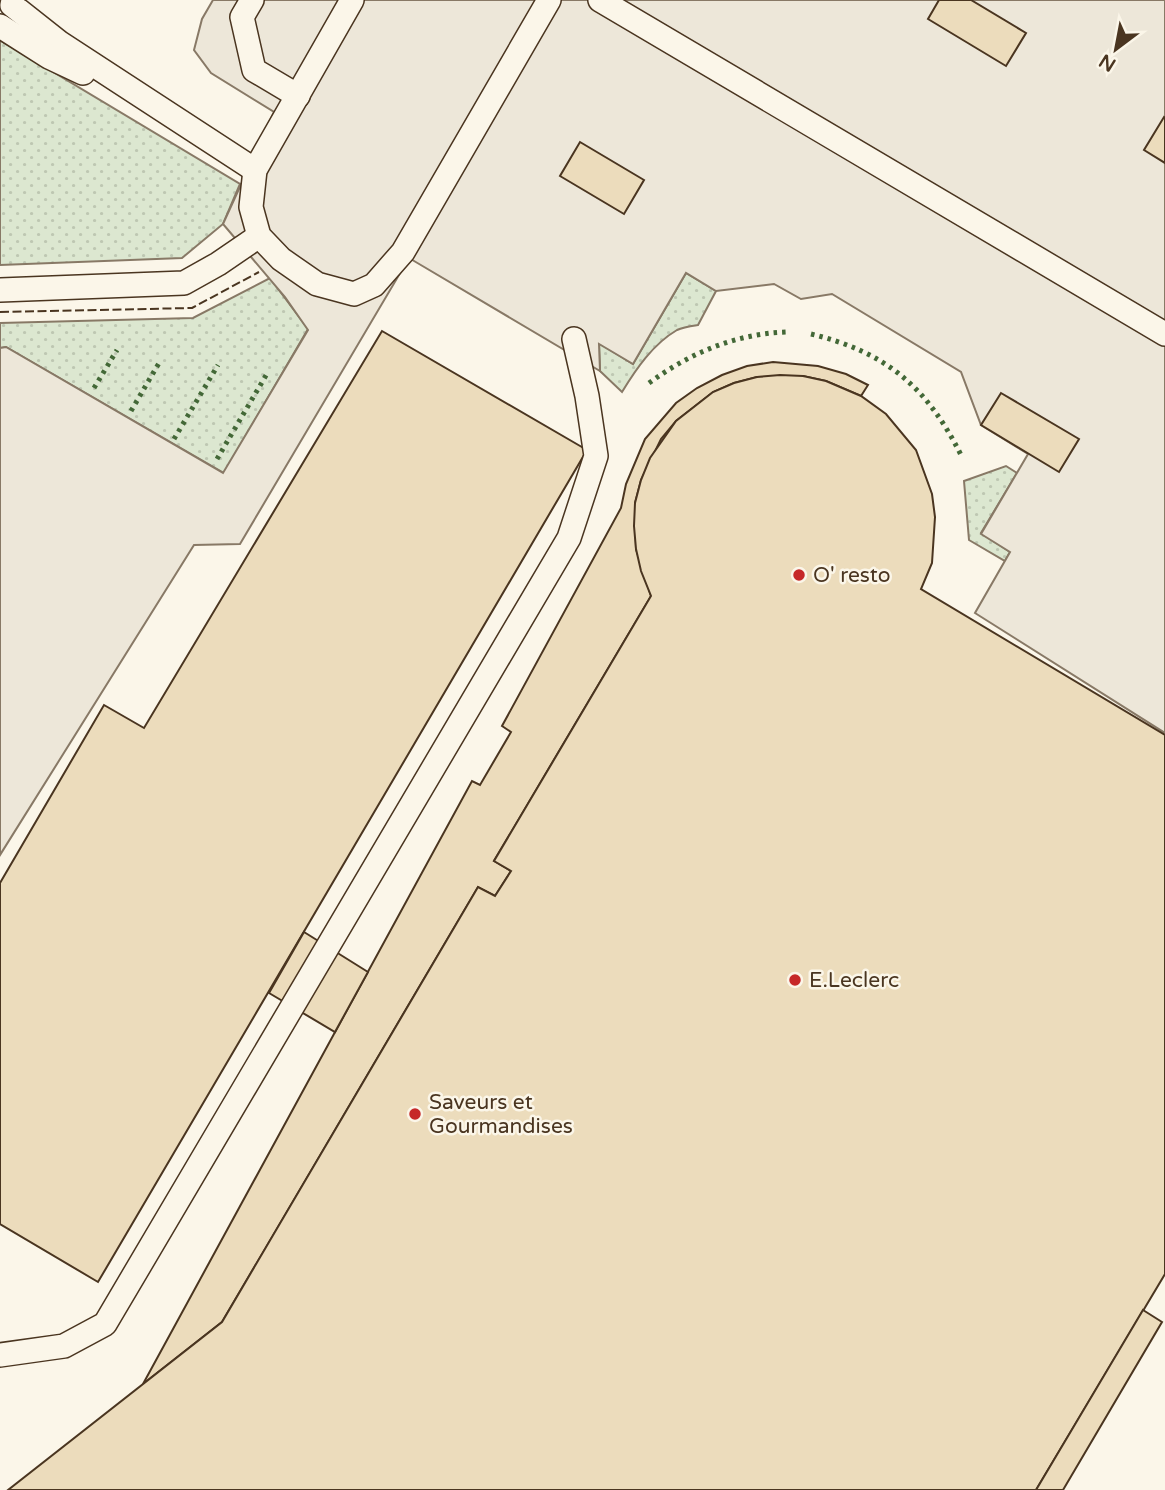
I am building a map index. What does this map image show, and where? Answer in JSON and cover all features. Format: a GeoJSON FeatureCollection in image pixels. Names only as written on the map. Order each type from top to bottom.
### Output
{"type":"FeatureCollection","features":[{"type":"Feature","properties":{"kind":"lane"},"geometry":{"type":"LineString","coordinates":[[13,0],[12,5],[60,43],[255,170]]}},
{"type":"Feature","properties":{"kind":"lane"},"geometry":{"type":"LineString","coordinates":[[252,0],[242,17],[254,70],[298,96]]}},
{"type":"Feature","properties":{"kind":"lane"},"geometry":{"type":"LineString","coordinates":[[352,0],[255,170],[251,207],[259,236],[281,259],[317,284],[354,294],[374,285],[403,252],[549,0]]}},
{"type":"Feature","properties":{"kind":"lane"},"geometry":{"type":"LineString","coordinates":[[600,0],[1165,334]]}},
{"type":"Feature","properties":{"kind":"lane"},"geometry":{"type":"LineString","coordinates":[[0,26],[49,57],[156,107]]}},
{"type":"Feature","properties":{"kind":"lane"},"geometry":{"type":"LineString","coordinates":[[0,290],[184,283],[259,236]]}},
{"type":"Feature","properties":{"kind":"lane"},"geometry":{"type":"LineString","coordinates":[[0,1355],[64,1346],[105,1324],[569,538],[596,456],[587,396],[574,340]]}},
{"type":"Feature","properties":{"kind":"green space"},"geometry":{"type":"Polygon","coordinates":[[[0,40],[240,184],[223,224],[182,258],[0,265],[0,40]]]}},
{"type":"Feature","properties":{"kind":"green space"},"geometry":{"type":"Polygon","coordinates":[[[686,273],[716,291],[698,325],[677,330],[660,342],[639,366],[622,392],[600,371],[599,343],[633,364],[686,273]]]}},
{"type":"Feature","properties":{"kind":"green space"},"geometry":{"type":"Polygon","coordinates":[[[270,278],[308,329],[224,473],[6,347],[0,348],[0,323],[193,318],[270,278]]]}},
{"type":"Feature","properties":{"kind":"green space"},"geometry":{"type":"Polygon","coordinates":[[[1006,466],[1017,473],[981,533],[1010,552],[1005,561],[969,540],[964,481],[1006,466]]]}},
{"type":"Feature","properties":{"kind":"shaded area"},"geometry":{"type":"Polygon","coordinates":[[[213,0],[1165,0],[1165,733],[975,613],[1010,552],[981,534],[1028,454],[981,425],[961,372],[832,294],[801,299],[774,284],[716,291],[686,273],[633,364],[599,344],[600,371],[409,258],[240,544],[194,545],[0,855],[0,348],[6,347],[223,473],[308,330],[285,297],[223,224],[274,112],[211,73],[194,50],[202,19],[213,0]]]}},
{"type":"Feature","properties":{"kind":"building"},"geometry":{"type":"Polygon","coordinates":[[[939,0],[971,0],[1026,33],[1006,66],[928,19],[939,0]]]}},
{"type":"Feature","properties":{"kind":"building"},"geometry":{"type":"Polygon","coordinates":[[[1165,118],[1165,163],[1144,150],[1165,118]]]}},
{"type":"Feature","properties":{"kind":"building"},"geometry":{"type":"Polygon","coordinates":[[[580,142],[644,180],[624,214],[560,176],[580,142]]]}},
{"type":"Feature","properties":{"kind":"building"},"geometry":{"type":"Polygon","coordinates":[[[382,331],[587,450],[98,1282],[0,1224],[0,883],[104,705],[144,728],[382,331]]]}},
{"type":"Feature","properties":{"kind":"building"},"geometry":{"type":"Polygon","coordinates":[[[773,362],[818,366],[846,374],[868,385],[861,396],[826,381],[803,376],[757,377],[734,383],[713,392],[676,421],[661,439],[641,480],[635,503],[636,549],[651,596],[494,861],[511,871],[495,896],[478,887],[222,1322],[143,1384],[472,781],[480,785],[511,732],[502,726],[621,508],[626,484],[645,439],[676,403],[697,388],[747,366],[773,362]]]}},
{"type":"Feature","properties":{"kind":"building","name":"E.Leclerc"},"geometry":{"type":"Polygon","coordinates":[[[780,375],[826,381],[861,396],[886,414],[916,450],[932,494],[935,517],[932,563],[921,589],[1165,735],[1165,1274],[1036,1490],[8,1490],[222,1322],[478,887],[495,896],[511,871],[494,861],[651,596],[641,571],[634,526],[635,503],[650,458],[676,421],[713,392],[757,377],[780,375]]]}},
{"type":"Feature","properties":{"kind":"building"},"geometry":{"type":"Polygon","coordinates":[[[1001,393],[1079,439],[1059,472],[981,425],[1001,393]]]}},
{"type":"Feature","properties":{"kind":"building"},"geometry":{"type":"Polygon","coordinates":[[[304,932],[368,972],[335,1032],[269,993],[304,932]]]}},
{"type":"Feature","properties":{"kind":"building"},"geometry":{"type":"Polygon","coordinates":[[[1143,1310],[1162,1322],[1063,1490],[1036,1490],[1143,1310]]]}},
{"type":"Feature","properties":{"kind":"hedge"},"geometry":{"type":"LineString","coordinates":[[649,383],[697,354],[714,347],[749,337],[786,332]]}},
{"type":"Feature","properties":{"kind":"hedge"},"geometry":{"type":"LineString","coordinates":[[811,334],[861,351],[901,376],[934,410],[961,455]]}},
{"type":"Feature","properties":{"kind":"hedge"},"geometry":{"type":"LineString","coordinates":[[94,388],[117,350]]}},
{"type":"Feature","properties":{"kind":"hedge"},"geometry":{"type":"LineString","coordinates":[[131,411],[159,363]]}},
{"type":"Feature","properties":{"kind":"hedge"},"geometry":{"type":"LineString","coordinates":[[174,439],[218,365]]}},
{"type":"Feature","properties":{"kind":"hedge"},"geometry":{"type":"LineString","coordinates":[[217,459],[268,372]]}},
{"type":"Feature","properties":{"kind":"fence"},"geometry":{"type":"LineString","coordinates":[[0,312],[192,308],[259,272]]}},
{"type":"Feature","properties":{"kind":"place","name":"O' resto"},"geometry":{"type":"Point","coordinates":[799,575]}},
{"type":"Feature","properties":{"kind":"place","name":"E.Leclerc"},"geometry":{"type":"Point","coordinates":[795,980]}},
{"type":"Feature","properties":{"kind":"place","name":"Saveurs et Gourmandises"},"geometry":{"type":"Point","coordinates":[415,1114]}}]}
